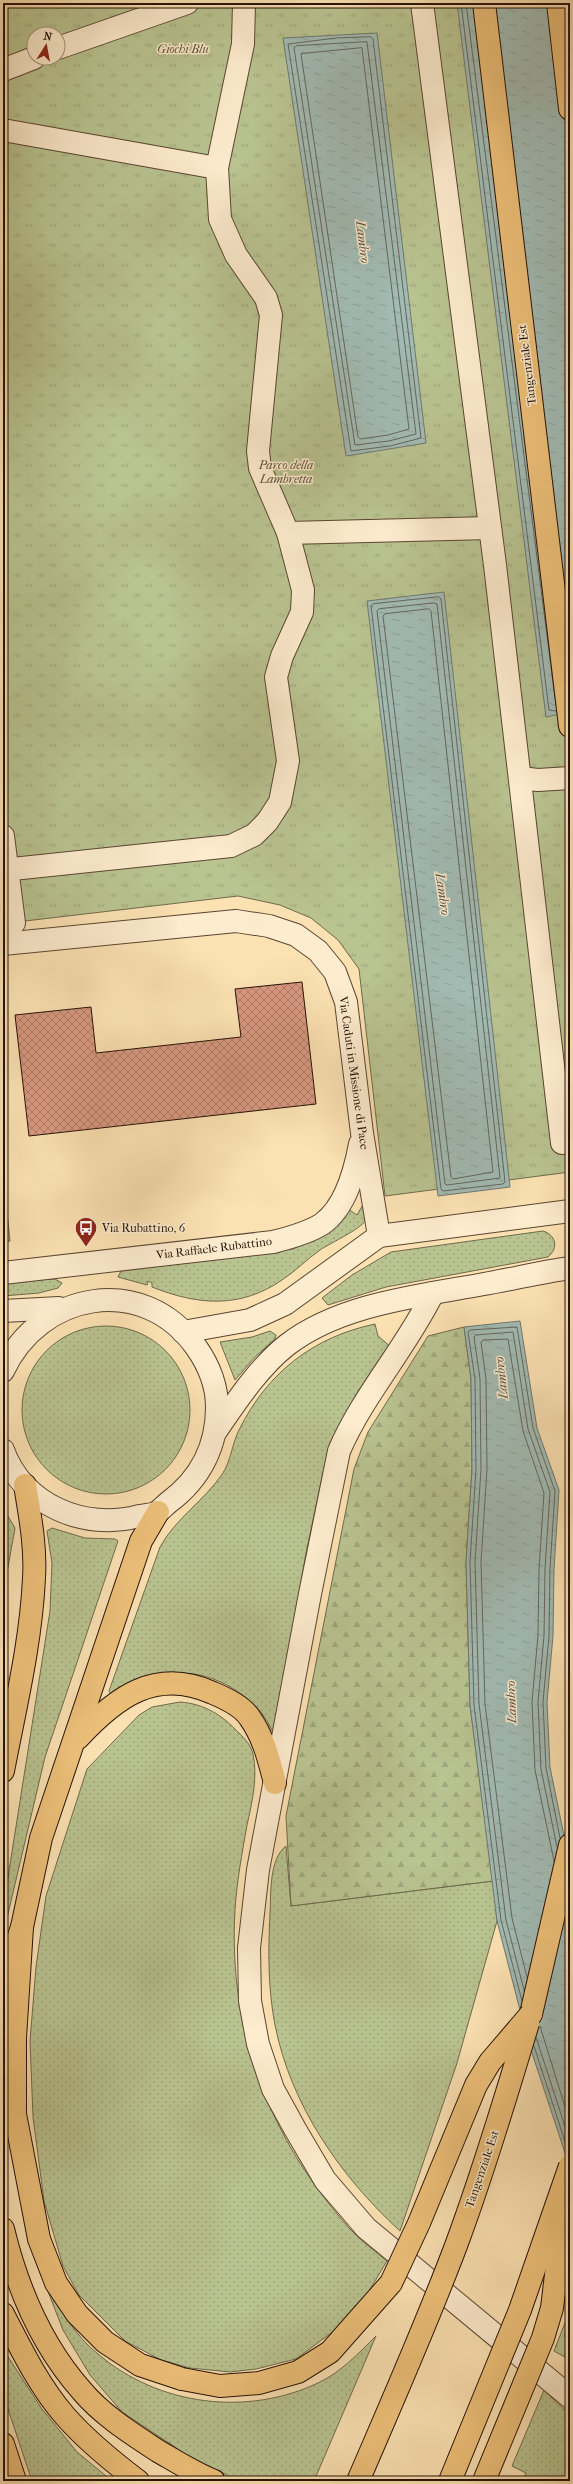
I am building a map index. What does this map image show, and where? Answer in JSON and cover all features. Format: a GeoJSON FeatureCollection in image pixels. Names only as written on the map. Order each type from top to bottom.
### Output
{"type":"FeatureCollection","features":[{"type":"Feature","properties":{"kind":"highway","name":"Tangenziale Est"},"geometry":{"type":"LineString","coordinates":[[484,3],[570,726]]}},
{"type":"Feature","properties":{"kind":"highway"},"geometry":{"type":"LineString","coordinates":[[558,3],[570,110]]}},
{"type":"Feature","properties":{"kind":"highway"},"geometry":{"type":"LineString","coordinates":[[3,1771],[27,1639],[34,1578],[33,1540],[25,1485]]}},
{"type":"Feature","properties":{"kind":"highway"},"geometry":{"type":"LineString","coordinates":[[3,1983],[22,1927],[41,1838],[141,1541],[158,1512]]}},
{"type":"Feature","properties":{"kind":"highway"},"geometry":{"type":"LineString","coordinates":[[73,1744],[101,1713],[130,1693],[161,1682],[195,1685],[227,1699],[249,1716],[264,1741],[275,1783]]}},
{"type":"Feature","properties":{"kind":"highway","name":"Tangenziale Est"},"geometry":{"type":"LineString","coordinates":[[358,2481],[422,2334],[457,2242],[492,2140],[531,2014],[570,1844]]}},
{"type":"Feature","properties":{"kind":"highway"},"geometry":{"type":"LineString","coordinates":[[22,1927],[15,2038],[15,2114],[39,2239],[56,2283],[77,2314],[105,2342],[140,2365],[182,2379],[220,2386],[259,2383],[298,2372],[330,2352],[391,2283],[419,2223],[476,2086],[490,2062],[531,2014]]}},
{"type":"Feature","properties":{"kind":"highway"},"geometry":{"type":"LineString","coordinates":[[450,2481],[520,2310],[556,2210],[570,2166]]}},
{"type":"Feature","properties":{"kind":"highway"},"geometry":{"type":"LineString","coordinates":[[484,2481],[543,2338],[552,2308],[558,2258],[556,2210]]}},
{"type":"Feature","properties":{"kind":"highway"},"geometry":{"type":"LineString","coordinates":[[3,2229],[20,2286],[47,2345],[82,2392],[132,2434],[196,2474],[214,2481]]}},
{"type":"Feature","properties":{"kind":"highway"},"geometry":{"type":"LineString","coordinates":[[3,2314],[25,2359],[65,2416],[112,2461],[138,2481]]}},
{"type":"Feature","properties":{"kind":"highway"},"geometry":{"type":"LineString","coordinates":[[3,2444],[15,2481]]}},
{"type":"Feature","properties":{"kind":"street"},"geometry":{"type":"LineString","coordinates":[[66,45],[187,3]]}},
{"type":"Feature","properties":{"kind":"street"},"geometry":{"type":"LineString","coordinates":[[5,871],[231,846],[254,835],[267,822],[280,802],[288,761],[276,677],[282,656],[302,612],[303,590],[288,534],[260,468],[258,451],[263,413],[271,315],[266,298],[236,255],[220,219],[217,168],[244,44],[244,3]]}},
{"type":"Feature","properties":{"kind":"street"},"geometry":{"type":"LineString","coordinates":[[422,3],[490,528],[562,1143],[570,1142]]}},
{"type":"Feature","properties":{"kind":"street"},"geometry":{"type":"LineString","coordinates":[[3,70],[26,61]]}},
{"type":"Feature","properties":{"kind":"street"},"geometry":{"type":"LineString","coordinates":[[3,130],[217,168]]}},
{"type":"Feature","properties":{"kind":"street"},"geometry":{"type":"LineString","coordinates":[[288,534],[490,528]]}},
{"type":"Feature","properties":{"kind":"street"},"geometry":{"type":"LineString","coordinates":[[520,778],[538,780],[570,778]]}},
{"type":"Feature","properties":{"kind":"street"},"geometry":{"type":"LineString","coordinates":[[3,836],[5,871],[14,923]]}},
{"type":"Feature","properties":{"kind":"street","name":"Via Caduti in Missione di Pace"},"geometry":{"type":"LineString","coordinates":[[3,944],[236,921],[269,926],[296,935],[318,951],[335,972],[346,1002],[362,1133],[379,1236]]}},
{"type":"Feature","properties":{"kind":"street","name":"Via Raffaele Rubattino"},"geometry":{"type":"LineString","coordinates":[[3,1273],[273,1242],[300,1234],[322,1223],[342,1200],[356,1166],[362,1133]]}},
{"type":"Feature","properties":{"kind":"street"},"geometry":{"type":"LineString","coordinates":[[183,1332],[250,1320],[285,1304],[379,1236],[570,1211]]}},
{"type":"Feature","properties":{"kind":"street"},"geometry":{"type":"LineString","coordinates":[[215,1432],[240,1396],[286,1346],[311,1329],[340,1316],[433,1293],[560,1270],[570,1282]]}},
{"type":"Feature","properties":{"kind":"street"},"geometry":{"type":"LineString","coordinates":[[433,1293],[421,1318],[348,1430],[339,1451],[310,1594],[258,1870],[249,1948],[250,2001],[258,2044],[273,2089],[325,2180],[366,2228],[570,2397]]}},
{"type":"Feature","properties":{"kind":"street"},"geometry":{"type":"LineString","coordinates":[[3,1311],[68,1307],[109,1300],[136,1304],[161,1315],[183,1332],[201,1353],[212,1378],[217,1405],[215,1432],[209,1452],[196,1476],[158,1512],[114,1521],[87,1519],[48,1505],[25,1485],[10,1465],[3,1450]]}},
{"type":"Feature","properties":{"kind":"street"},"geometry":{"type":"LineString","coordinates":[[3,1371],[15,1348],[28,1332],[44,1320],[68,1307]]}},
{"type":"Feature","properties":{"kind":"green space","name":"Parco della Lambretta"},"geometry":{"type":"Polygon","coordinates":[[[3,3],[570,3],[570,1172],[385,1196],[359,969],[338,940],[311,918],[280,905],[238,896],[25,921],[3,885],[3,3]]]}},
{"type":"Feature","properties":{"kind":"green space"},"geometry":{"type":"Polygon","coordinates":[[[3,1174],[10,1241],[3,1242],[3,1174]]]}},
{"type":"Feature","properties":{"kind":"green space"},"geometry":{"type":"Polygon","coordinates":[[[368,1196],[368,1210],[365,1222],[320,1250],[282,1280],[250,1296],[234,1300],[218,1301],[185,1298],[152,1287],[152,1283],[148,1281],[147,1285],[118,1277],[121,1271],[293,1249],[315,1239],[348,1209],[357,1215],[368,1196]]]}},
{"type":"Feature","properties":{"kind":"green space"},"geometry":{"type":"Polygon","coordinates":[[[543,1231],[551,1235],[555,1246],[554,1250],[548,1257],[386,1287],[328,1305],[322,1298],[352,1275],[391,1252],[543,1231]]]}},
{"type":"Feature","properties":{"kind":"green space"},"geometry":{"type":"Polygon","coordinates":[[[55,1279],[62,1283],[58,1288],[39,1293],[3,1296],[3,1282],[55,1279]]]}},
{"type":"Feature","properties":{"kind":"green space"},"geometry":{"type":"Polygon","coordinates":[[[375,1324],[378,1336],[392,1348],[324,1468],[306,1553],[275,1735],[266,1719],[248,1699],[225,1684],[199,1675],[186,1673],[165,1675],[111,1694],[109,1691],[160,1547],[174,1527],[208,1492],[223,1473],[239,1430],[263,1391],[294,1360],[312,1348],[353,1330],[375,1324]]]}},
{"type":"Feature","properties":{"kind":"green space"},"geometry":{"type":"Polygon","coordinates":[[[106,1326],[130,1330],[145,1336],[159,1345],[171,1357],[180,1371],[186,1386],[190,1410],[186,1434],[180,1449],[171,1463],[159,1475],[145,1484],[130,1490],[106,1494],[82,1490],[67,1484],[53,1475],[41,1463],[32,1449],[26,1434],[22,1410],[26,1386],[32,1371],[41,1357],[53,1345],[67,1336],[82,1330],[106,1326]]]}},
{"type":"Feature","properties":{"kind":"green space"},"geometry":{"type":"Polygon","coordinates":[[[464,1327],[471,1379],[472,1469],[466,1562],[470,1705],[493,1881],[291,1906],[286,1816],[354,1469],[368,1432],[428,1336],[464,1327]]]}},
{"type":"Feature","properties":{"kind":"green space"},"geometry":{"type":"Polygon","coordinates":[[[270,1331],[276,1335],[275,1339],[255,1357],[235,1380],[220,1342],[252,1337],[270,1331]]]}},
{"type":"Feature","properties":{"kind":"green space"},"geometry":{"type":"Polygon","coordinates":[[[3,1508],[15,1528],[3,1595],[3,1508]]]}},
{"type":"Feature","properties":{"kind":"green space"},"geometry":{"type":"Polygon","coordinates":[[[52,1528],[85,1538],[115,1539],[118,1541],[45,1757],[3,1935],[3,1917],[9,1871],[50,1611],[52,1563],[47,1531],[52,1528]]]}},
{"type":"Feature","properties":{"kind":"green space"},"geometry":{"type":"Polygon","coordinates":[[[180,1702],[197,1705],[219,1716],[246,1740],[253,1754],[255,1781],[237,1888],[235,1909],[235,1954],[239,1998],[247,2040],[260,2081],[276,2120],[297,2158],[322,2194],[350,2229],[363,2242],[387,2261],[363,2301],[342,2325],[296,2359],[256,2369],[230,2372],[190,2368],[161,2360],[125,2341],[79,2295],[63,2266],[44,2201],[33,2117],[30,2041],[36,1967],[46,1896],[87,1769],[139,1715],[152,1707],[180,1702]]]}},
{"type":"Feature","properties":{"kind":"green space"},"geometry":{"type":"Polygon","coordinates":[[[286,1846],[291,1906],[493,1881],[497,1921],[457,2063],[400,2231],[378,2210],[358,2187],[321,2138],[306,2112],[293,2084],[283,2055],[275,2025],[271,1998],[269,1942],[272,1877],[276,1859],[286,1846]]]}},
{"type":"Feature","properties":{"kind":"green space"},"geometry":{"type":"Polygon","coordinates":[[[44,2281],[62,2311],[89,2347],[122,2372],[148,2385],[176,2395],[205,2401],[234,2402],[264,2400],[292,2393],[320,2382],[336,2373],[376,2336],[314,2481],[242,2481],[187,2455],[122,2412],[90,2375],[63,2330],[44,2281]]]}},
{"type":"Feature","properties":{"kind":"green space"},"geometry":{"type":"Polygon","coordinates":[[[570,2310],[570,2360],[554,2351],[570,2310]]]}},
{"type":"Feature","properties":{"kind":"green space"},"geometry":{"type":"Polygon","coordinates":[[[3,2349],[42,2409],[77,2452],[112,2481],[32,2481],[3,2394],[3,2349]]]}},
{"type":"Feature","properties":{"kind":"green space"},"geometry":{"type":"Polygon","coordinates":[[[544,2390],[570,2415],[570,2481],[523,2481],[526,2473],[512,2466],[544,2390]]]}},
{"type":"Feature","properties":{"kind":"water"},"geometry":{"type":"Polygon","coordinates":[[[457,3],[570,3],[570,712],[546,717],[457,3]]]}},
{"type":"Feature","properties":{"kind":"water","name":"Lambro"},"geometry":{"type":"Polygon","coordinates":[[[377,33],[426,443],[346,456],[283,38],[377,33]]]}},
{"type":"Feature","properties":{"kind":"water","name":"Lambro"},"geometry":{"type":"Polygon","coordinates":[[[444,592],[510,1187],[438,1196],[367,601],[444,592]]]}},
{"type":"Feature","properties":{"kind":"water","name":"Lambro"},"geometry":{"type":"Polygon","coordinates":[[[520,1321],[537,1428],[559,1490],[554,1569],[553,1636],[547,1702],[550,1767],[570,1865],[570,2168],[528,2041],[497,1921],[470,1705],[466,1562],[472,1469],[471,1379],[464,1327],[520,1321]]]}},
{"type":"Feature","properties":{"kind":"building"},"geometry":{"type":"Polygon","coordinates":[[[302,982],[316,1104],[29,1136],[15,1015],[91,1007],[96,1053],[241,1037],[235,989],[302,982]]]}},
{"type":"Feature","properties":{"kind":"place","name":"Via Rubattino, 6"},"geometry":{"type":"Point","coordinates":[86,1248]}},
{"type":"Feature","properties":{"kind":"park label","name":"Giochi Blu"},"geometry":{"type":"Point","coordinates":[183,49]}}]}
